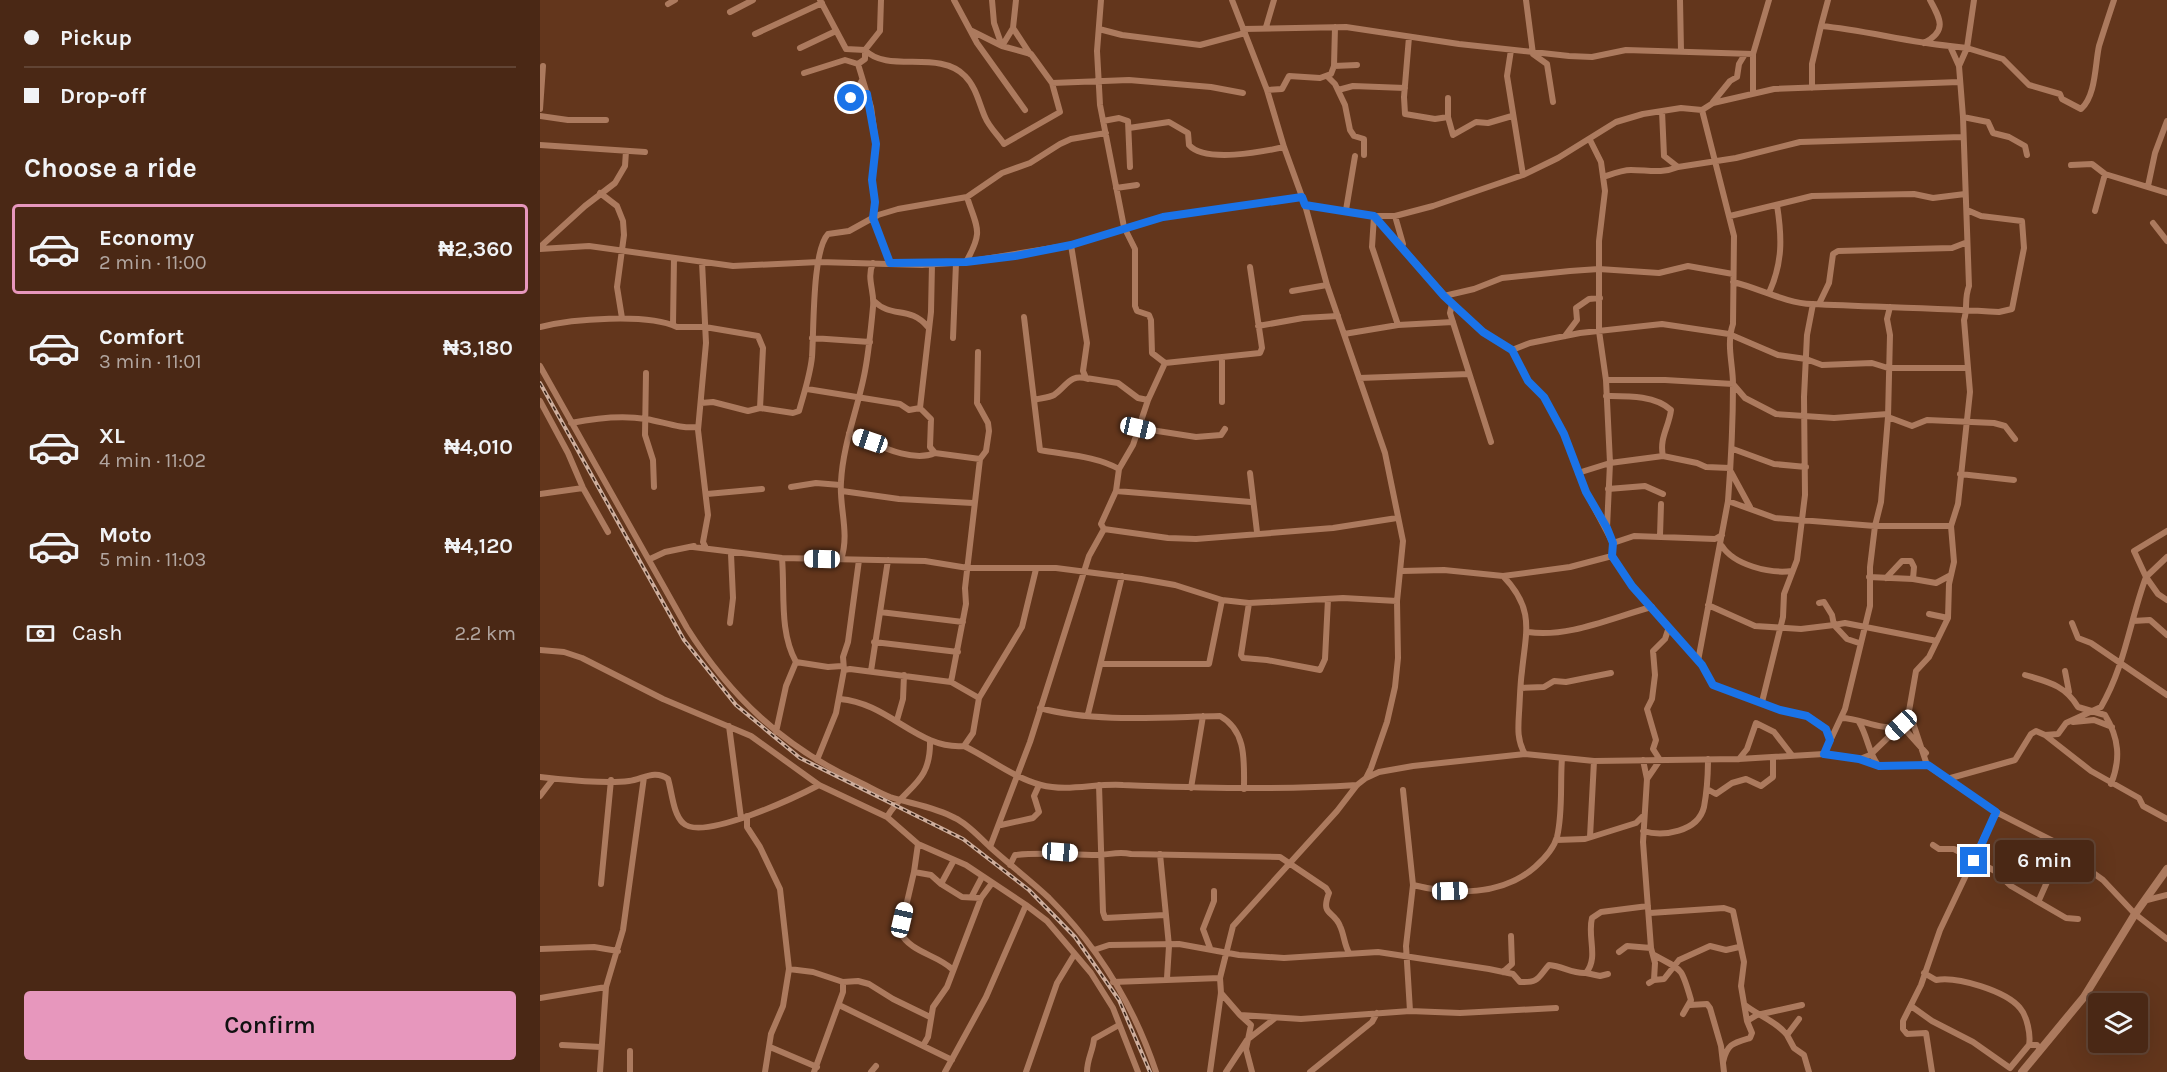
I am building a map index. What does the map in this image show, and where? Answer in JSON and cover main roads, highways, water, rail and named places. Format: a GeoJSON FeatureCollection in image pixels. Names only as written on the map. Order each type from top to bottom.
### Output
{"type":"FeatureCollection","features":[{"type":"Feature","properties":{"kind":"railway"},"geometry":{"type":"LineString","coordinates":[[540,383],[684,640],[736,705],[800,758],[963,839],[1029,890],[1075,937],[1119,1000],[1150,1072]]}}]}
